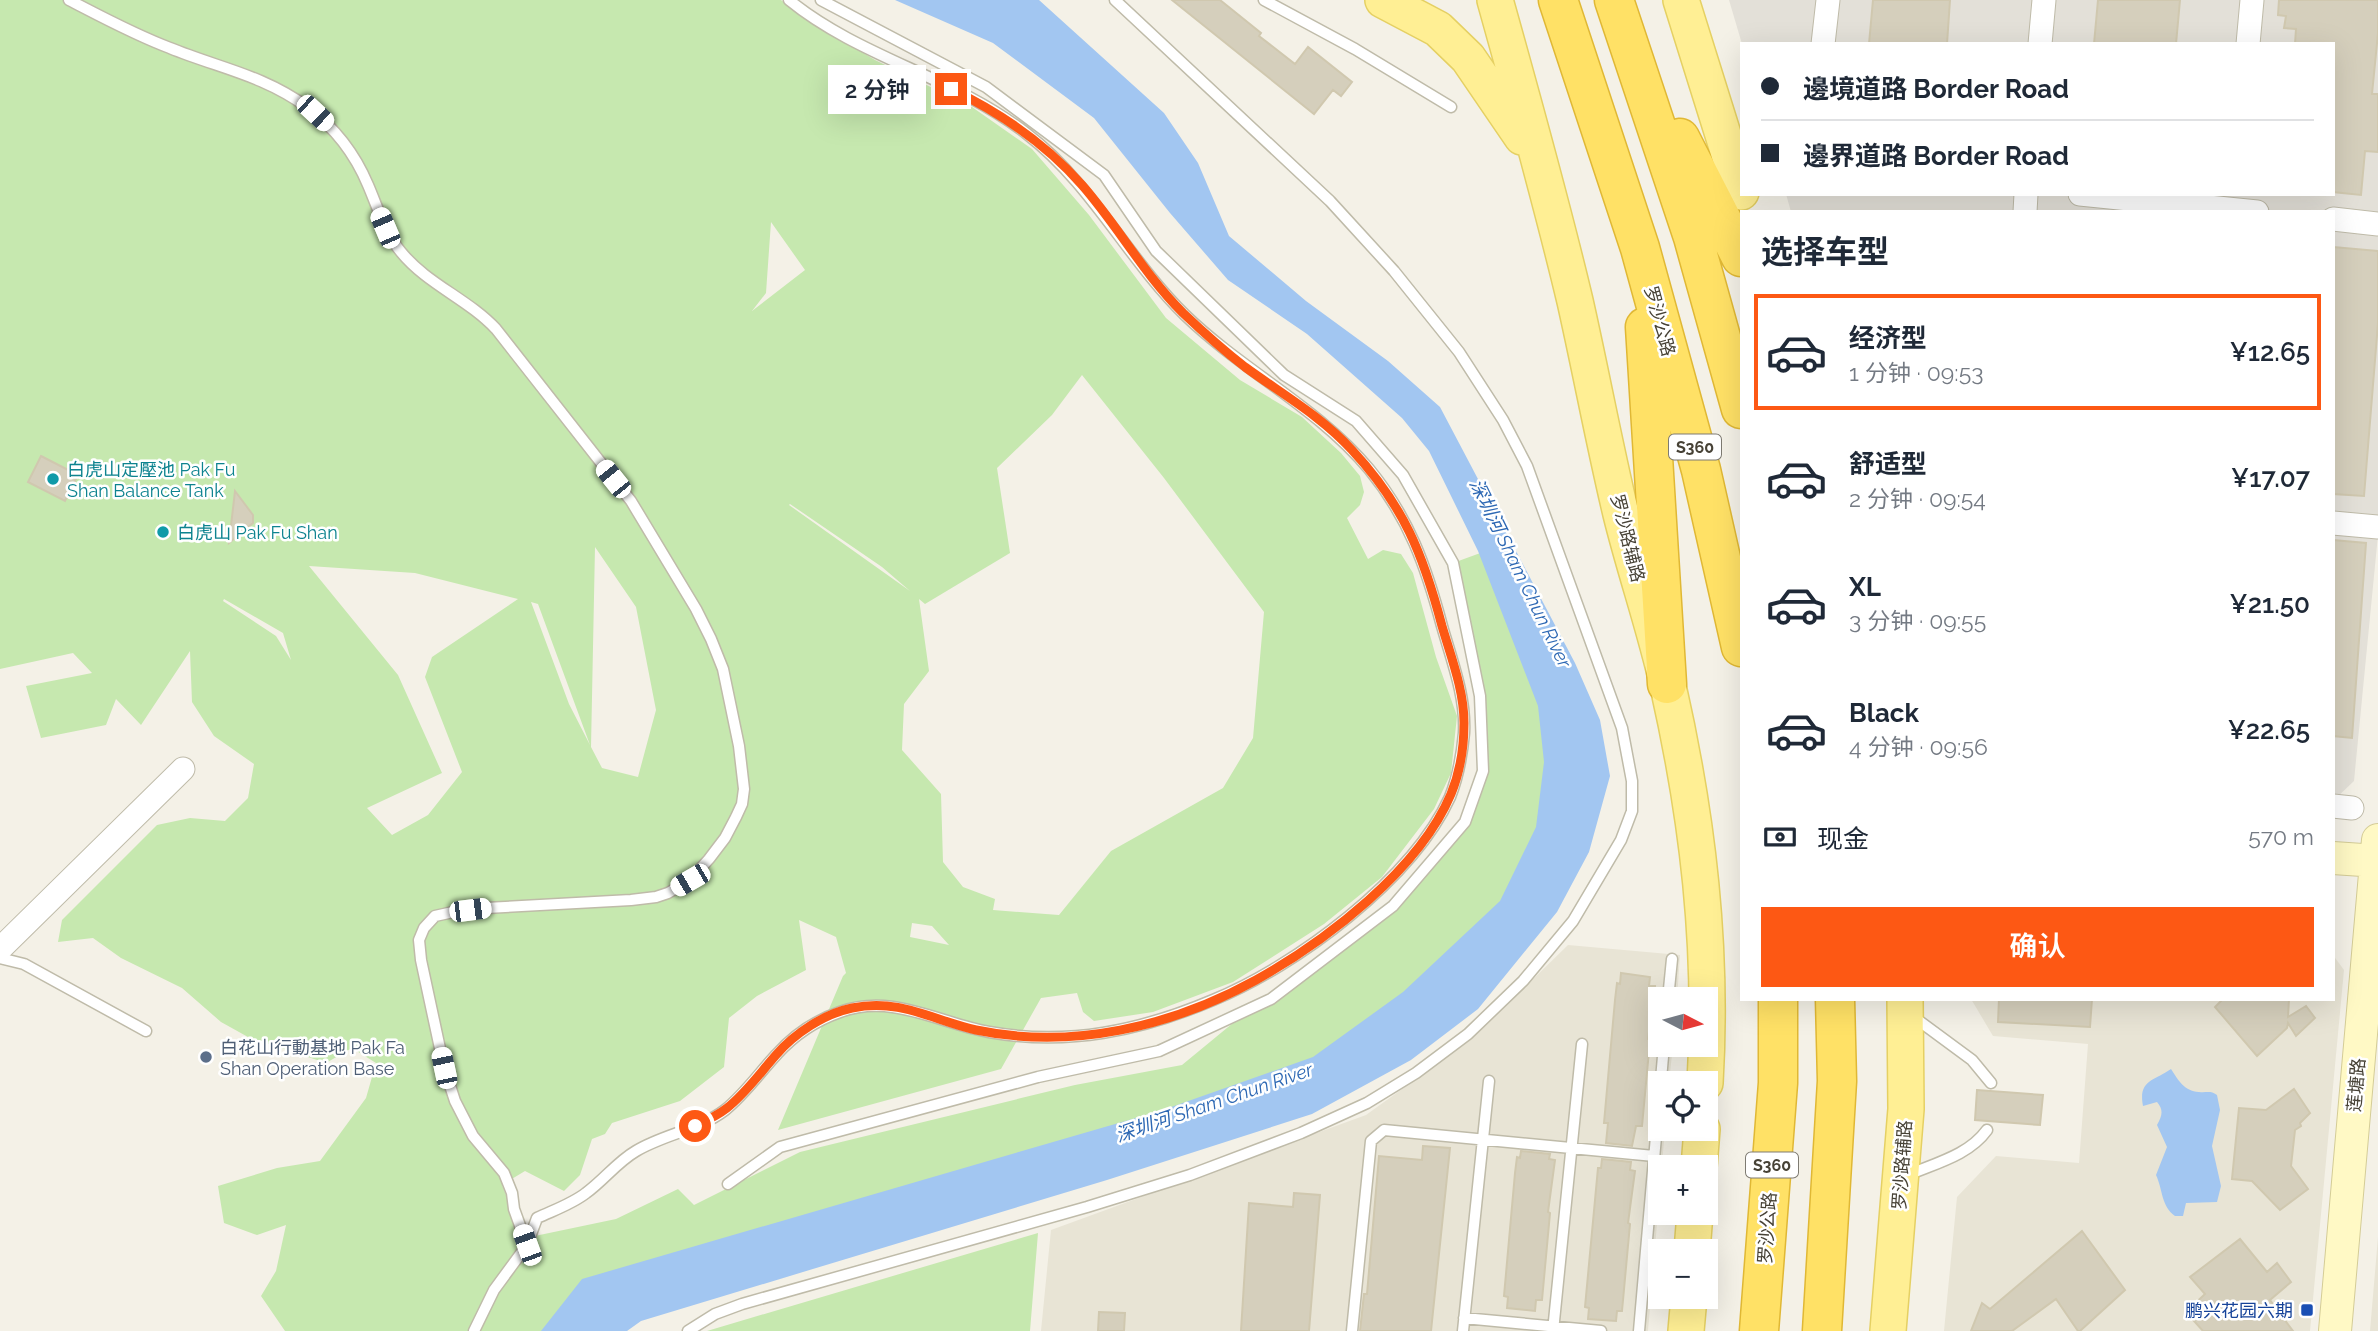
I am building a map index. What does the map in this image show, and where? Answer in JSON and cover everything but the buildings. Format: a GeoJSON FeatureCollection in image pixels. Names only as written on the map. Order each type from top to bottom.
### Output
{"type":"FeatureCollection","features":[{"type":"Feature","properties":{"kind":"highway","name":"罗沙公路"},"geometry":{"type":"LineString","coordinates":[[1558,0],[1640,248],[1702,470],[1740,642]]}},
{"type":"Feature","properties":{"kind":"highway"},"geometry":{"type":"LineString","coordinates":[[1619,14],[1740,255]]}},
{"type":"Feature","properties":{"kind":"highway"},"geometry":{"type":"LineString","coordinates":[[1619,14],[1693,237],[1740,405]]}},
{"type":"Feature","properties":{"kind":"highway"},"geometry":{"type":"LineString","coordinates":[[1640,248],[1667,684]]}},
{"type":"Feature","properties":{"kind":"highway","name":"罗沙公路"},"geometry":{"type":"LineString","coordinates":[[1759,1331],[1778,1083],[1778,1001]]}},
{"type":"Feature","properties":{"kind":"highway"},"geometry":{"type":"LineString","coordinates":[[1822,1331],[1837,1080],[1835,1001]]}},
{"type":"Feature","properties":{"kind":"main road"},"geometry":{"type":"LineString","coordinates":[[1383,0],[1438,29],[1468,58],[1540,164]]}},
{"type":"Feature","properties":{"kind":"main road","name":"罗沙路辅路"},"geometry":{"type":"LineString","coordinates":[[1494,0],[1575,301],[1621,515],[1667,684],[1692,805],[1704,911],[1708,1026],[1706,1071]]}},
{"type":"Feature","properties":{"kind":"main road"},"geometry":{"type":"LineString","coordinates":[[1681,0],[1740,187]]}},
{"type":"Feature","properties":{"kind":"main road","name":"罗沙路辅路"},"geometry":{"type":"LineString","coordinates":[[1888,1331],[1906,1109],[1905,1005]]}},
{"type":"Feature","properties":{"kind":"main road"},"geometry":{"type":"LineString","coordinates":[[1686,1331],[1688,1309]]}},
{"type":"Feature","properties":{"kind":"street"},"geometry":{"type":"LineString","coordinates":[[1824,42],[1828,0]]}},
{"type":"Feature","properties":{"kind":"street"},"geometry":{"type":"LineString","coordinates":[[2040,42],[2044,0]]}},
{"type":"Feature","properties":{"kind":"street"},"geometry":{"type":"LineString","coordinates":[[2248,42],[2252,0]]}},
{"type":"Feature","properties":{"kind":"street"},"geometry":{"type":"LineString","coordinates":[[2105,196],[2241,207]]}},
{"type":"Feature","properties":{"kind":"street"},"geometry":{"type":"LineString","coordinates":[[2335,219],[2378,224]]}},
{"type":"Feature","properties":{"kind":"street"},"geometry":{"type":"LineString","coordinates":[[2335,523],[2378,527]]}},
{"type":"Feature","properties":{"kind":"street"},"geometry":{"type":"LineString","coordinates":[[0,949],[183,769]]}},
{"type":"Feature","properties":{"kind":"street"},"geometry":{"type":"LineString","coordinates":[[2335,858],[2378,856]]}},
{"type":"Feature","properties":{"kind":"street","name":"莲塘路"},"geometry":{"type":"LineString","coordinates":[[2335,1331],[2378,856]]}},
{"type":"Feature","properties":{"kind":"street","name":"莲塘路"},"geometry":{"type":"LineString","coordinates":[[2351,1331],[2378,1029]]}},
{"type":"Feature","properties":{"kind":"lane"},"geometry":{"type":"LineString","coordinates":[[69,0],[167,47],[262,79],[300,102],[331,128],[356,160],[385,228],[400,251],[417,268],[496,329],[631,501],[696,609],[721,662],[739,746],[744,796],[725,838],[690,880],[656,897],[486,908],[435,916],[424,928],[419,940],[444,1068],[455,1101],[473,1136],[504,1173],[527,1245]]}},
{"type":"Feature","properties":{"kind":"lane"},"geometry":{"type":"LineString","coordinates":[[474,1331],[494,1290],[527,1245],[537,1218],[585,1194],[637,1150],[703,1123],[725,1110],[783,1047],[805,1030],[835,1014],[867,1006],[904,1007],[970,1028],[1033,1038],[1075,1037],[1120,1030],[1188,1010],[1254,981],[1322,937],[1370,898],[1426,836],[1445,806],[1457,774],[1464,729],[1461,696],[1423,561],[1398,509],[1369,470],[1336,433],[1224,351],[1182,312],[1145,271],[1082,185],[1042,145],[993,110],[832,29],[789,0]]}},
{"type":"Feature","properties":{"kind":"lane"},"geometry":{"type":"LineString","coordinates":[[727,1184],[780,1147],[1038,1077],[1159,1051],[1271,999],[1394,906],[1465,822],[1483,771],[1480,696],[1453,564],[1403,475],[1356,421],[1284,375],[1156,251],[1104,175],[986,87],[821,0]]}},
{"type":"Feature","properties":{"kind":"lane"},"geometry":{"type":"LineString","coordinates":[[688,1331],[715,1314],[742,1304],[1087,1207],[1190,1175],[1301,1133],[1367,1104],[1416,1073],[1468,1034],[1523,981],[1573,921],[1621,840],[1632,811],[1632,782],[1622,728],[1527,466],[1503,420],[1459,352],[1394,271],[1330,201],[1115,0]]}},
{"type":"Feature","properties":{"kind":"lane"},"geometry":{"type":"LineString","coordinates":[[1264,0],[1355,49],[1451,107]]}},
{"type":"Feature","properties":{"kind":"lane"},"geometry":{"type":"LineString","coordinates":[[0,958],[24,964],[146,1031]]}},
{"type":"Feature","properties":{"kind":"lane"},"geometry":{"type":"LineString","coordinates":[[1669,987],[1671,959]]}},
{"type":"Feature","properties":{"kind":"lane"},"geometry":{"type":"LineString","coordinates":[[1905,1005],[1972,1060],[1991,1083]]}},
{"type":"Feature","properties":{"kind":"lane"},"geometry":{"type":"LineString","coordinates":[[1554,1329],[1581,1044]]}},
{"type":"Feature","properties":{"kind":"lane"},"geometry":{"type":"LineString","coordinates":[[1654,1155],[1663,1057]]}},
{"type":"Feature","properties":{"kind":"lane"},"geometry":{"type":"LineString","coordinates":[[1463,1331],[1489,1081]]}},
{"type":"Feature","properties":{"kind":"lane"},"geometry":{"type":"LineString","coordinates":[[1352,1331],[1371,1141],[1384,1129],[1648,1155]]}},
{"type":"Feature","properties":{"kind":"lane"},"geometry":{"type":"LineString","coordinates":[[1902,1177],[1965,1151],[1978,1143],[1987,1130]]}},
{"type":"Feature","properties":{"kind":"lane"},"geometry":{"type":"LineString","coordinates":[[1639,1331],[1648,1225]]}},
{"type":"Feature","properties":{"kind":"lane"},"geometry":{"type":"LineString","coordinates":[[1464,1318],[1554,1329],[1601,1331]]}},
{"type":"Feature","properties":{"kind":"shaded area"},"geometry":{"type":"Polygon","coordinates":[[[1729,0],[2378,0],[2378,535],[2354,781],[2335,799],[2335,210],[1790,210],[1787,196],[2335,196],[2335,42],[1741,42],[1729,0]]]}},
{"type":"Feature","properties":{"kind":"shaded area"},"geometry":{"type":"Polygon","coordinates":[[[1568,945],[1680,955],[1678,987],[1648,987],[1648,1057],[1672,1057],[1670,1071],[1648,1071],[1648,1141],[1664,1141],[1663,1155],[1648,1155],[1648,1225],[1657,1225],[1656,1239],[1648,1239],[1648,1331],[1041,1331],[1051,1230],[1366,1115],[1473,1038],[1568,945]]]}},
{"type":"Feature","properties":{"kind":"shaded area","name":"鹏兴花园六期"},"geometry":{"type":"Polygon","coordinates":[[[2335,958],[2344,970],[2310,1331],[1944,1331],[1957,1197],[1996,1156],[2079,1163],[2088,1044],[1993,1036],[1972,1001],[2335,1001],[2335,958]]]}},
{"type":"Feature","properties":{"kind":"shaded area"},"geometry":{"type":"Polygon","coordinates":[[[2378,1237],[2378,1331],[2370,1331],[2378,1237]]]}},
{"type":"Feature","properties":{"kind":"green space"},"geometry":{"type":"Polygon","coordinates":[[[0,0],[781,0],[875,60],[972,107],[1032,149],[1089,215],[1166,318],[1240,380],[1302,417],[1341,453],[1360,476],[1364,492],[1360,505],[1347,518],[1368,559],[1383,550],[1401,554],[1413,573],[1436,657],[1457,716],[1451,773],[1434,809],[1382,877],[1324,924],[1233,982],[1153,1012],[1094,1021],[1083,1012],[1077,993],[1041,998],[1001,1069],[778,1130],[846,973],[836,937],[799,920],[806,970],[757,996],[729,1018],[724,1067],[680,1101],[612,1123],[605,1134],[592,1139],[580,1175],[564,1191],[525,1171],[502,1185],[526,1244],[530,1237],[616,1219],[678,1189],[694,1205],[800,1152],[1075,1085],[1182,1065],[1250,1009],[1393,906],[1469,812],[1482,753],[1477,679],[1453,563],[1494,548],[1582,804],[1520,920],[1328,1080],[577,1331],[285,1331],[261,1296],[276,1271],[286,1225],[257,1235],[224,1223],[218,1186],[277,1168],[320,1161],[366,1098],[376,1063],[352,1048],[326,1063],[248,1037],[221,1022],[182,988],[121,958],[93,938],[58,942],[62,920],[157,825],[190,818],[225,821],[248,798],[254,764],[214,736],[192,702],[190,651],[141,725],[116,699],[106,725],[41,738],[26,686],[92,673],[73,653],[0,669],[0,0]],[[771,222],[766,293],[752,311],[805,270],[771,222]],[[1082,375],[1052,415],[997,468],[1010,553],[925,604],[919,599],[929,671],[904,704],[902,750],[941,794],[943,862],[963,887],[995,899],[993,910],[1059,915],[1111,851],[1223,788],[1253,738],[1264,612],[1164,478],[1082,375]],[[789,505],[910,591],[882,567],[789,505]],[[595,547],[591,747],[602,768],[638,777],[656,710],[636,607],[595,547]],[[309,566],[398,675],[442,773],[367,808],[392,835],[428,815],[462,772],[425,677],[432,657],[518,599],[415,573],[309,566]],[[224,599],[223,601],[276,636],[291,660],[283,633],[224,599]],[[531,602],[569,704],[590,745],[538,604],[531,602]],[[912,923],[910,937],[949,945],[932,926],[912,923]]]}},
{"type":"Feature","properties":{"kind":"green space"},"geometry":{"type":"Polygon","coordinates":[[[1038,1233],[1030,1331],[707,1331],[1038,1233]]]}},
{"type":"Feature","properties":{"kind":"water","name":"深圳河 Sham Chun River"},"geometry":{"type":"Polygon","coordinates":[[[895,0],[1039,0],[1164,113],[1198,163],[1229,236],[1306,301],[1388,361],[1440,407],[1575,663],[1600,720],[1610,776],[1589,852],[1557,912],[1478,1009],[1411,1060],[1312,1114],[1107,1180],[641,1321],[627,1331],[541,1331],[582,1279],[1160,1111],[1313,1057],[1403,992],[1500,901],[1536,827],[1544,762],[1538,706],[1478,551],[1429,451],[1402,418],[1307,334],[1228,280],[1094,118],[993,43],[895,0]]]}},
{"type":"Feature","properties":{"kind":"water"},"geometry":{"type":"Polygon","coordinates":[[[2171,1069],[2189,1090],[2217,1095],[2220,1110],[2212,1146],[2221,1186],[2217,1202],[2186,1203],[2183,1216],[2175,1216],[2170,1212],[2156,1175],[2167,1147],[2157,1125],[2161,1108],[2157,1102],[2143,1106],[2142,1097],[2149,1082],[2171,1069]]]}},
{"type":"Feature","properties":{"kind":"place","name":"白虎山定壓池 Pak Fu Shan Balance Tank"},"geometry":{"type":"Point","coordinates":[53,479]}},
{"type":"Feature","properties":{"kind":"place","name":"白虎山 Pak Fu Shan"},"geometry":{"type":"Point","coordinates":[163,532]}},
{"type":"Feature","properties":{"kind":"place","name":"白花山行動基地 Pak Fa Shan Operation Base"},"geometry":{"type":"Point","coordinates":[206,1057]}},
{"type":"Feature","properties":{"kind":"place","name":"鹏兴花园六期"},"geometry":{"type":"Point","coordinates":[2307,1310]}},
{"type":"Feature","properties":{"kind":"route"},"geometry":{"type":"LineString","coordinates":[[695,1126],[725,1110],[797,1035],[820,1021],[849,1009],[885,1005],[904,1007],[970,1028],[1012,1036],[1054,1039],[1100,1035],[1144,1024],[1232,992],[1299,954],[1379,890],[1426,836],[1445,806],[1457,774],[1464,729],[1461,696],[1423,561],[1408,527],[1382,485],[1336,433],[1224,351],[1182,312],[1138,262],[1093,198],[1042,145],[1009,120],[951,89]]}}]}
